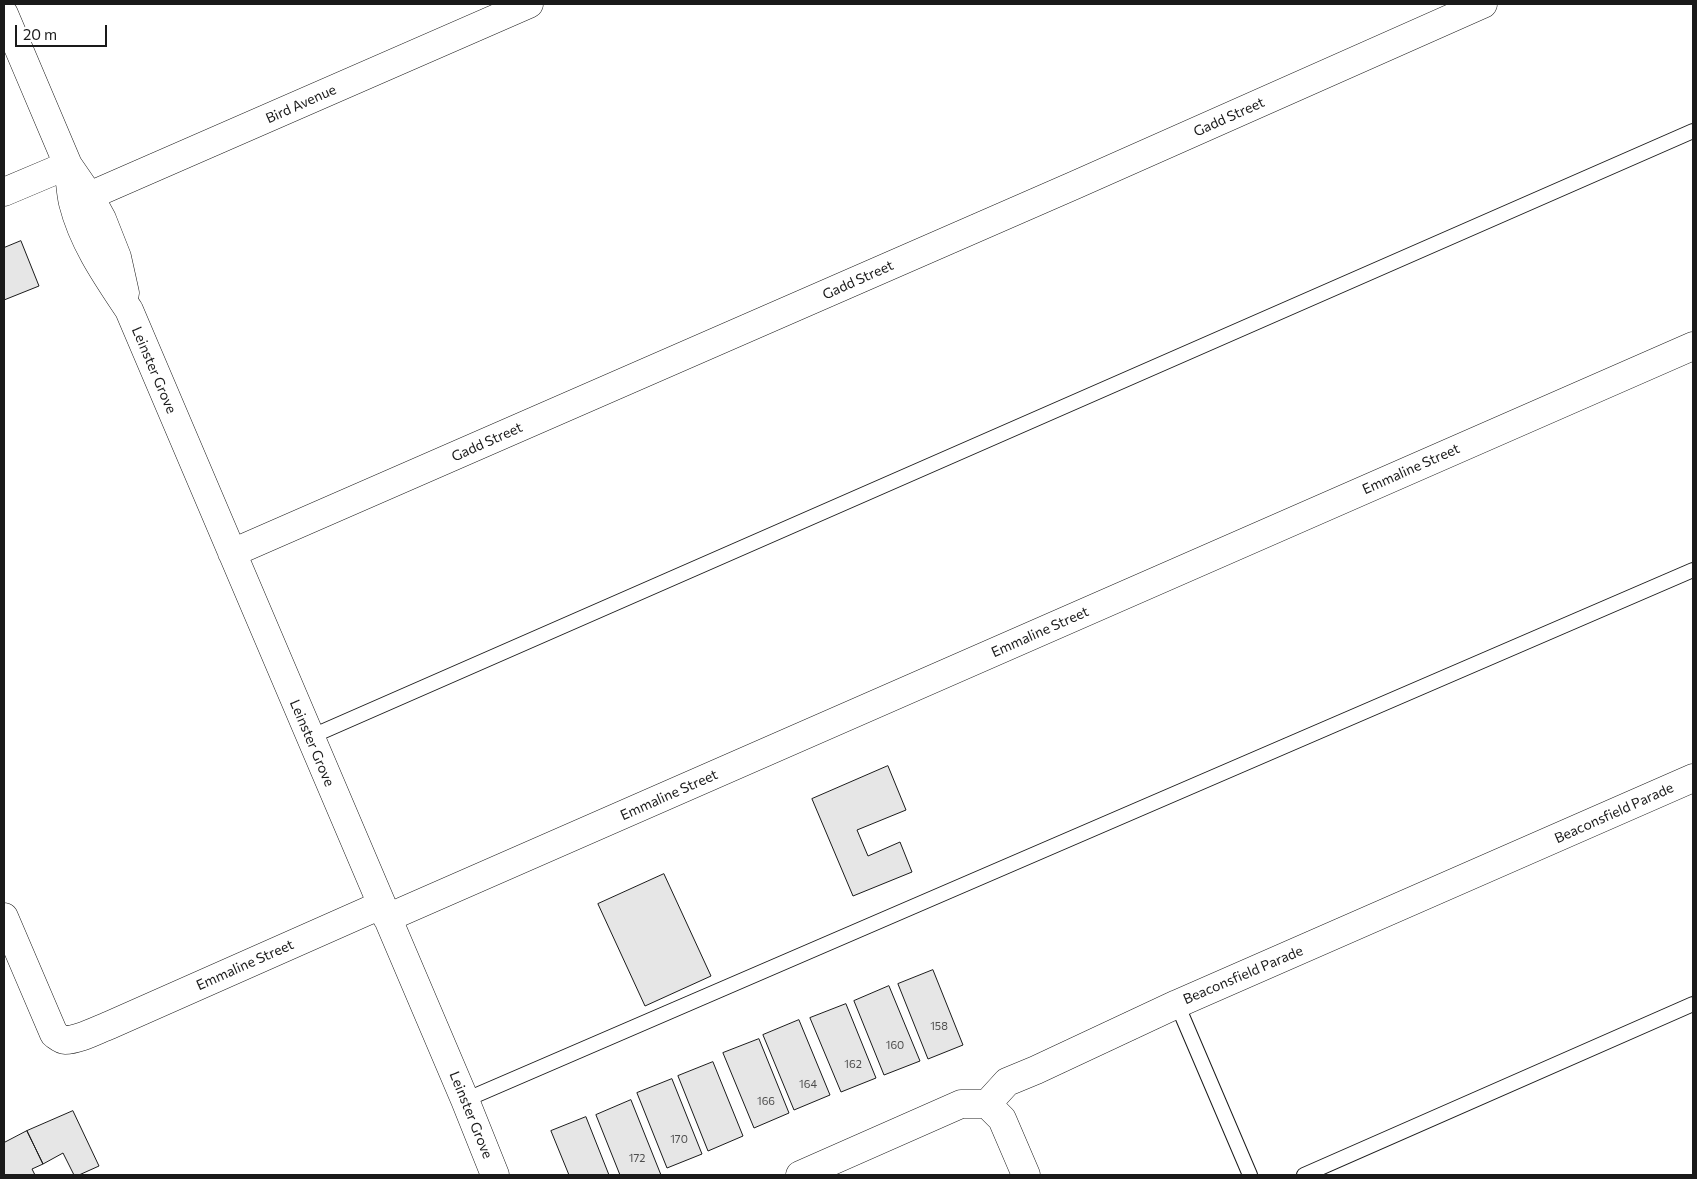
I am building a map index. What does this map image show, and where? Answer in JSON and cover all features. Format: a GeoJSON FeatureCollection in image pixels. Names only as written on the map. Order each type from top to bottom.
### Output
{"type":"FeatureCollection","features":[{"type":"Feature","properties":{"kind":"street","name":"Bird Avenue"},"geometry":{"type":"LineString","coordinates":[[82,200],[529,4]]}},
{"type":"Feature","properties":{"kind":"street","name":"Gadd Street"},"geometry":{"type":"LineString","coordinates":[[232,553],[1084,182],[1483,4]]}},
{"type":"Feature","properties":{"kind":"street","name":"Leinster Grove"},"geometry":{"type":"LineString","coordinates":[[4,14],[82,200],[84,233],[98,264],[129,310],[465,1100],[495,1175]]}},
{"type":"Feature","properties":{"kind":"street"},"geometry":{"type":"LineString","coordinates":[[4,192],[68,165]]}},
{"type":"Feature","properties":{"kind":"street","name":"Emmaline Street"},"geometry":{"type":"LineString","coordinates":[[4,917],[54,1034],[65,1040],[83,1036],[384,912],[1693,346]]}},
{"type":"Feature","properties":{"kind":"street","name":"Beaconsfield Parade"},"geometry":{"type":"LineString","coordinates":[[987,1104],[1007,1082],[1177,1004],[1693,778]]}},
{"type":"Feature","properties":{"kind":"street"},"geometry":{"type":"LineString","coordinates":[[800,1175],[961,1104],[987,1104],[1002,1118],[1026,1175]]}},
{"type":"Feature","properties":{"kind":"lane"},"geometry":{"type":"LineString","coordinates":[[310,737],[1693,131]]}},
{"type":"Feature","properties":{"kind":"lane"},"geometry":{"type":"LineString","coordinates":[[465,1100],[1693,570]]}},
{"type":"Feature","properties":{"kind":"lane"},"geometry":{"type":"LineString","coordinates":[[1177,1004],[1250,1175]]}},
{"type":"Feature","properties":{"kind":"lane"},"geometry":{"type":"LineString","coordinates":[[1304,1175],[1693,1004]]}},
{"type":"Feature","properties":{"kind":"building"},"geometry":{"type":"Polygon","coordinates":[[[21,241],[39,286],[4,300],[4,248],[21,241]]]}},
{"type":"Feature","properties":{"kind":"building"},"geometry":{"type":"Polygon","coordinates":[[[888,766],[906,810],[857,830],[868,856],[900,842],[912,872],[853,896],[812,799],[888,766]]]}},
{"type":"Feature","properties":{"kind":"building"},"geometry":{"type":"Polygon","coordinates":[[[664,874],[711,976],[645,1006],[598,904],[664,874]]]}},
{"type":"Feature","properties":{"kind":"building"},"geometry":{"type":"Polygon","coordinates":[[[933,970],[963,1045],[928,1059],[898,984],[933,970]]]}},
{"type":"Feature","properties":{"kind":"building"},"geometry":{"type":"Polygon","coordinates":[[[889,986],[920,1061],[884,1075],[854,1001],[889,986]]]}},
{"type":"Feature","properties":{"kind":"building"},"geometry":{"type":"Polygon","coordinates":[[[846,1004],[876,1078],[841,1092],[810,1018],[846,1004]]]}},
{"type":"Feature","properties":{"kind":"building"},"geometry":{"type":"Polygon","coordinates":[[[799,1020],[830,1095],[794,1110],[763,1035],[799,1020]]]}},
{"type":"Feature","properties":{"kind":"building"},"geometry":{"type":"Polygon","coordinates":[[[759,1039],[789,1113],[754,1128],[723,1053],[759,1039]]]}},
{"type":"Feature","properties":{"kind":"building"},"geometry":{"type":"Polygon","coordinates":[[[713,1062],[743,1136],[708,1151],[678,1076],[713,1062]]]}},
{"type":"Feature","properties":{"kind":"building"},"geometry":{"type":"Polygon","coordinates":[[[672,1079],[702,1154],[667,1168],[637,1093],[672,1079]]]}},
{"type":"Feature","properties":{"kind":"building"},"geometry":{"type":"Polygon","coordinates":[[[631,1100],[661,1175],[620,1175],[596,1115],[631,1100]]]}},
{"type":"Feature","properties":{"kind":"building"},"geometry":{"type":"Polygon","coordinates":[[[73,1111],[99,1166],[79,1175],[74,1175],[63,1153],[43,1164],[27,1131],[73,1111]]]}},
{"type":"Feature","properties":{"kind":"building"},"geometry":{"type":"Polygon","coordinates":[[[586,1117],[609,1175],[569,1175],[551,1131],[586,1117]]]}},
{"type":"Feature","properties":{"kind":"building"},"geometry":{"type":"Polygon","coordinates":[[[27,1131],[43,1164],[32,1169],[35,1175],[4,1175],[4,1143],[27,1131]]]}}]}
